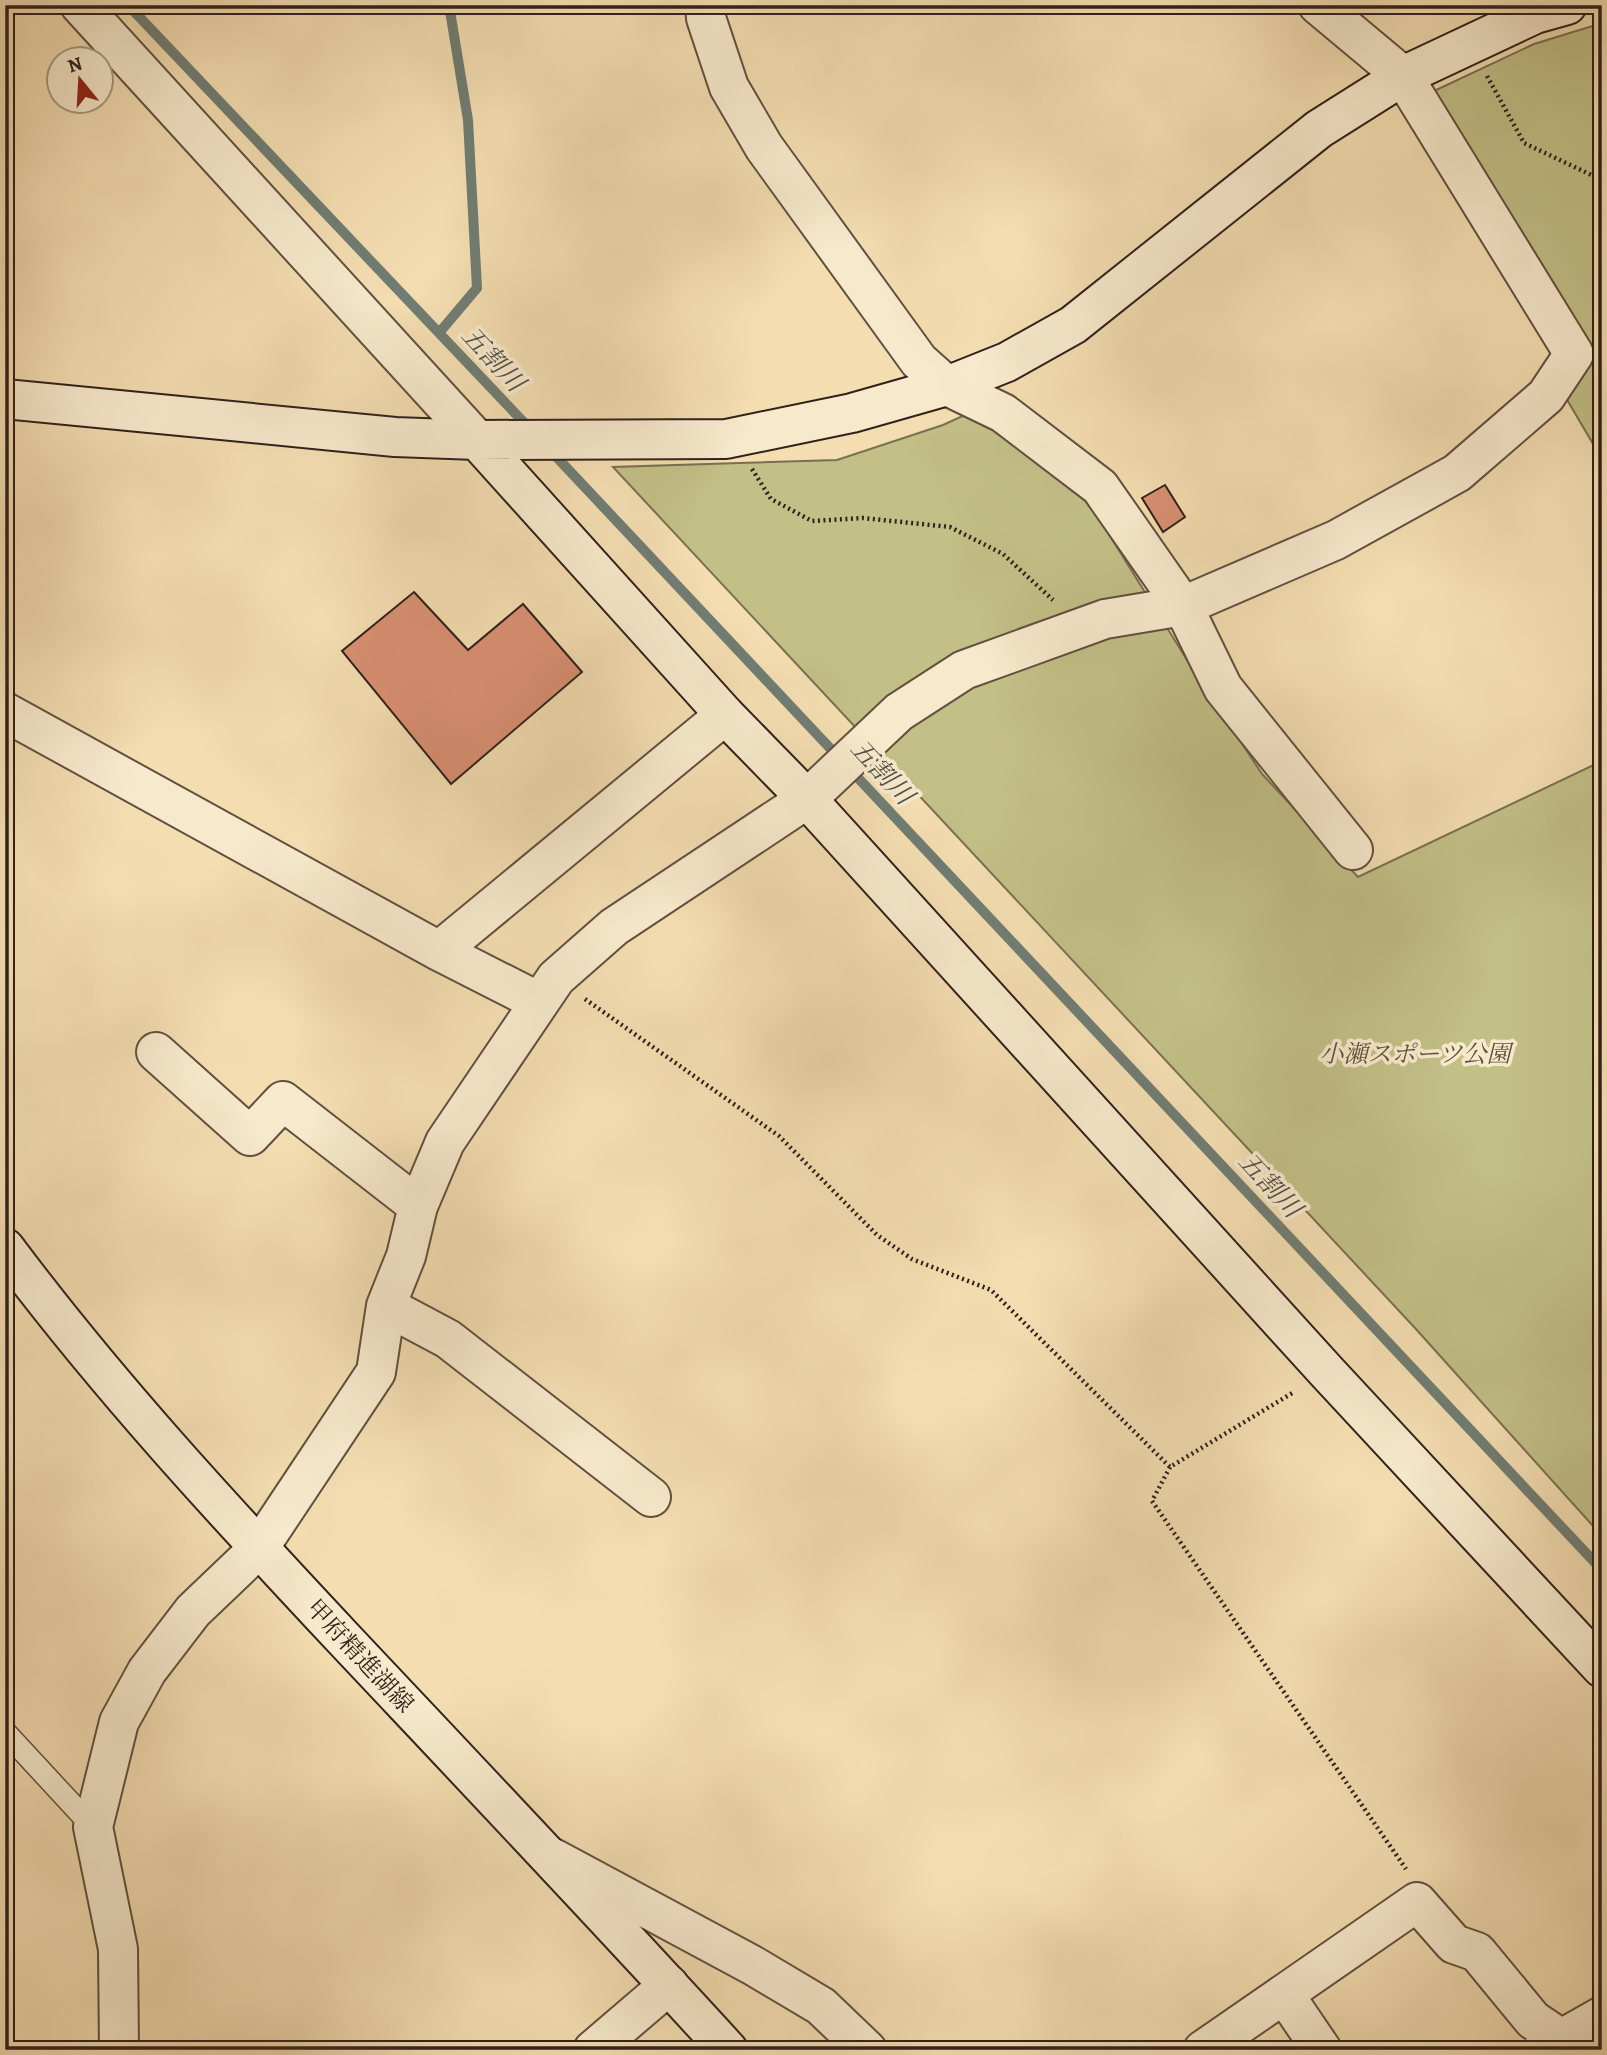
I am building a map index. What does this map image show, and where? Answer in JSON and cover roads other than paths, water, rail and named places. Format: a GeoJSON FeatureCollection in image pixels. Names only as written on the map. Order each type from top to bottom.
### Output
{"type":"FeatureCollection","features":[{"type":"Feature","properties":{"kind":"street"},"geometry":{"type":"LineString","coordinates":[[80,5],[491,440],[725,715],[816,792],[1327,1372],[1602,1668]]}},
{"type":"Feature","properties":{"kind":"street"},"geometry":{"type":"LineString","coordinates":[[705,5],[706,18],[729,88],[764,147],[919,361],[947,386],[1003,413],[1100,486],[1183,606],[1223,688],[1353,850]]}},
{"type":"Feature","properties":{"kind":"street"},"geometry":{"type":"LineString","coordinates":[[119,2050],[118,1949],[93,1827],[119,1722],[146,1671],[193,1611],[258,1548],[376,1372],[386,1306],[406,1256],[418,1206],[445,1142],[547,990],[614,927],[816,792],[899,712],[964,670],[1105,619],[1183,606],[1336,540],[1457,473],[1546,396],[1574,354],[1403,76],[1318,5]]}},
{"type":"Feature","properties":{"kind":"street"},"geometry":{"type":"LineString","coordinates":[[5,399],[395,437],[491,440],[726,439],[852,413],[947,386],[1007,362],[1073,325],[1319,129],[1403,76],[1535,14],[1567,5]]}},
{"type":"Feature","properties":{"kind":"street"},"geometry":{"type":"LineString","coordinates":[[5,712],[439,951],[547,990]]}},
{"type":"Feature","properties":{"kind":"street"},"geometry":{"type":"LineString","coordinates":[[439,951],[725,715]]}},
{"type":"Feature","properties":{"kind":"street"},"geometry":{"type":"LineString","coordinates":[[156,1052],[250,1136],[283,1101],[418,1206]]}},
{"type":"Feature","properties":{"kind":"street","name":"甲府精進湖線"},"geometry":{"type":"LineString","coordinates":[[5,1248],[149,1425],[258,1548],[729,2050]]}},
{"type":"Feature","properties":{"kind":"street"},"geometry":{"type":"LineString","coordinates":[[386,1306],[448,1339],[651,1497]]}},
{"type":"Feature","properties":{"kind":"street"},"geometry":{"type":"LineString","coordinates":[[545,1853],[752,1965],[821,2006],[867,2050]]}},
{"type":"Feature","properties":{"kind":"street"},"geometry":{"type":"LineString","coordinates":[[1203,2050],[1417,1902],[1454,1944],[1477,1952],[1551,2044],[1602,2017]]}},
{"type":"Feature","properties":{"kind":"street"},"geometry":{"type":"LineString","coordinates":[[593,2050],[669,1984]]}},
{"type":"Feature","properties":{"kind":"street"},"geometry":{"type":"LineString","coordinates":[[1284,1994],[1322,2050]]}},
{"type":"Feature","properties":{"kind":"lane"},"geometry":{"type":"LineString","coordinates":[[5,1732],[93,1827]]}},
{"type":"Feature","properties":{"kind":"waterway","name":"五割川"},"geometry":{"type":"LineString","coordinates":[[128,5],[531,430]]}},
{"type":"Feature","properties":{"kind":"waterway"},"geometry":{"type":"LineString","coordinates":[[439,333],[477,288],[468,120],[449,5]]}},
{"type":"Feature","properties":{"kind":"waterway","name":"五割川"},"geometry":{"type":"LineString","coordinates":[[549,449],[1602,1570]]}},
{"type":"Feature","properties":{"kind":"park label","name":"小瀬スポーツ公園"},"geometry":{"type":"Point","coordinates":[1415,1054]}}]}
